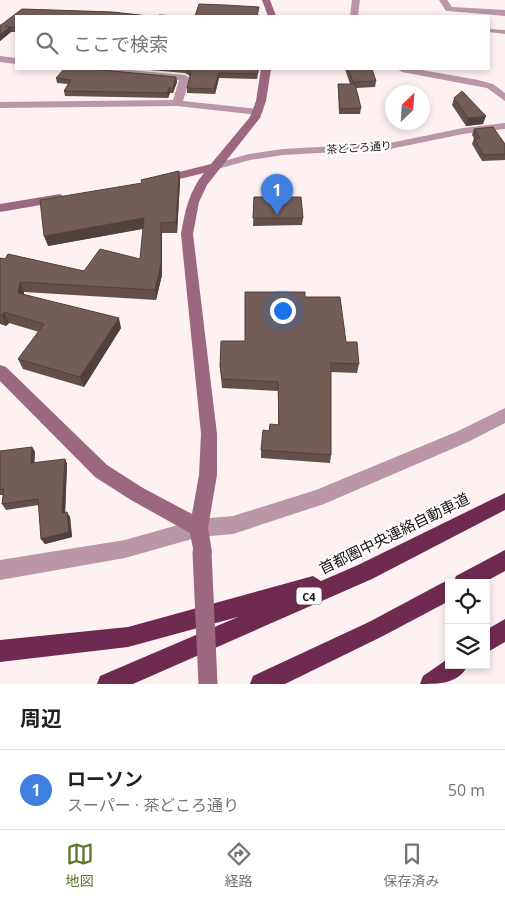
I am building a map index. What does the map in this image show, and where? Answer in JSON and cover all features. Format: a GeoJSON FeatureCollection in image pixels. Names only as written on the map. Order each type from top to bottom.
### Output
{"type":"FeatureCollection","features":[{"type":"Feature","properties":{"kind":"highway","name":"首都圏中央連絡自動車道"},"geometry":{"type":"LineString","coordinates":[[108,684],[365,572],[505,501]]}},
{"type":"Feature","properties":{"kind":"highway"},"geometry":{"type":"LineString","coordinates":[[470,579],[505,560]]}},
{"type":"Feature","properties":{"kind":"highway"},"geometry":{"type":"LineString","coordinates":[[0,651],[128,637],[365,572]]}},
{"type":"Feature","properties":{"kind":"highway"},"geometry":{"type":"LineString","coordinates":[[261,684],[376,629],[445,592]]}},
{"type":"Feature","properties":{"kind":"highway"},"geometry":{"type":"LineString","coordinates":[[490,640],[505,630]]}},
{"type":"Feature","properties":{"kind":"highway"},"geometry":{"type":"LineString","coordinates":[[431,684],[452,669]]}},
{"type":"Feature","properties":{"kind":"street"},"geometry":{"type":"LineString","coordinates":[[266,0],[272,15]]}},
{"type":"Feature","properties":{"kind":"street"},"geometry":{"type":"LineString","coordinates":[[354,15],[356,0]]}},
{"type":"Feature","properties":{"kind":"street"},"geometry":{"type":"LineString","coordinates":[[442,0],[449,9],[505,13]]}},
{"type":"Feature","properties":{"kind":"street"},"geometry":{"type":"LineString","coordinates":[[0,60],[15,61]]}},
{"type":"Feature","properties":{"kind":"street"},"geometry":{"type":"LineString","coordinates":[[102,70],[185,78],[177,103]]}},
{"type":"Feature","properties":{"kind":"street"},"geometry":{"type":"LineString","coordinates":[[208,684],[200,528],[208,475],[209,434],[187,234],[192,202],[201,184],[235,144],[258,112],[262,101],[266,70]]}},
{"type":"Feature","properties":{"kind":"street"},"geometry":{"type":"LineString","coordinates":[[408,70],[478,82],[490,86],[505,98]]}},
{"type":"Feature","properties":{"kind":"street"},"geometry":{"type":"LineString","coordinates":[[0,105],[177,103],[258,112]]}},
{"type":"Feature","properties":{"kind":"street","name":"茶どころ通り"},"geometry":{"type":"LineString","coordinates":[[214,167],[266,154],[390,146],[463,131],[505,126]]}},
{"type":"Feature","properties":{"kind":"street"},"geometry":{"type":"LineString","coordinates":[[148,182],[214,167]]}},
{"type":"Feature","properties":{"kind":"street"},"geometry":{"type":"LineString","coordinates":[[0,208],[74,195]]}},
{"type":"Feature","properties":{"kind":"street"},"geometry":{"type":"LineString","coordinates":[[0,371],[101,471],[136,494],[200,528]]}},
{"type":"Feature","properties":{"kind":"street"},"geometry":{"type":"LineString","coordinates":[[0,570],[125,550],[200,528],[233,525],[318,498],[462,438],[505,415]]}},
{"type":"Feature","properties":{"kind":"lane"},"geometry":{"type":"LineString","coordinates":[[490,31],[505,32]]}},
{"type":"Feature","properties":{"kind":"building"},"geometry":{"type":"Polygon","coordinates":[[[199,4],[259,7],[257,15],[195,15],[199,4]]]}},
{"type":"Feature","properties":{"kind":"building"},"geometry":{"type":"Polygon","coordinates":[[[22,9],[112,12],[140,15],[15,15],[15,28],[5,26],[10,27],[0,35],[1,25],[22,9]]]}},
{"type":"Feature","properties":{"kind":"building"},"geometry":{"type":"Polygon","coordinates":[[[63,70],[102,70],[176,77],[173,88],[169,88],[167,93],[64,91],[71,80],[56,78],[63,70]]]}},
{"type":"Feature","properties":{"kind":"building"},"geometry":{"type":"Polygon","coordinates":[[[188,70],[258,70],[257,74],[219,73],[214,89],[187,88],[191,72],[188,70]]]}},
{"type":"Feature","properties":{"kind":"building"},"geometry":{"type":"Polygon","coordinates":[[[348,70],[372,70],[376,81],[353,82],[348,70]]]}},
{"type":"Feature","properties":{"kind":"building"},"geometry":{"type":"Polygon","coordinates":[[[338,84],[355,84],[361,108],[340,109],[338,84]]]}},
{"type":"Feature","properties":{"kind":"building"},"geometry":{"type":"Polygon","coordinates":[[[462,91],[486,116],[468,118],[454,98],[462,91]]]}},
{"type":"Feature","properties":{"kind":"building"},"geometry":{"type":"Polygon","coordinates":[[[493,127],[505,144],[505,154],[484,155],[474,138],[480,138],[474,129],[493,127]]]}},
{"type":"Feature","properties":{"kind":"building"},"geometry":{"type":"Polygon","coordinates":[[[179,171],[176,222],[161,223],[161,264],[155,290],[20,282],[18,293],[119,318],[80,377],[18,359],[44,324],[4,312],[0,315],[0,258],[5,259],[8,254],[84,271],[100,249],[140,259],[144,218],[44,236],[40,200],[142,183],[141,180],[179,171]]]}},
{"type":"Feature","properties":{"kind":"building"},"geometry":{"type":"Polygon","coordinates":[[[254,197],[301,197],[303,218],[253,218],[254,197]]]}},
{"type":"Feature","properties":{"kind":"building"},"geometry":{"type":"Polygon","coordinates":[[[245,292],[305,292],[305,297],[340,297],[346,342],[357,342],[359,364],[331,363],[331,455],[261,450],[263,430],[269,431],[270,424],[279,425],[278,382],[222,379],[220,366],[221,341],[245,341],[245,292]]]}},
{"type":"Feature","properties":{"kind":"building"},"geometry":{"type":"Polygon","coordinates":[[[32,447],[31,463],[65,459],[62,513],[67,512],[69,532],[41,539],[38,499],[2,504],[4,489],[0,489],[0,451],[32,447]]]}},
{"type":"Feature","properties":{"kind":"place","name":"ローソン"},"geometry":{"type":"Point","coordinates":[277,215]}}]}
